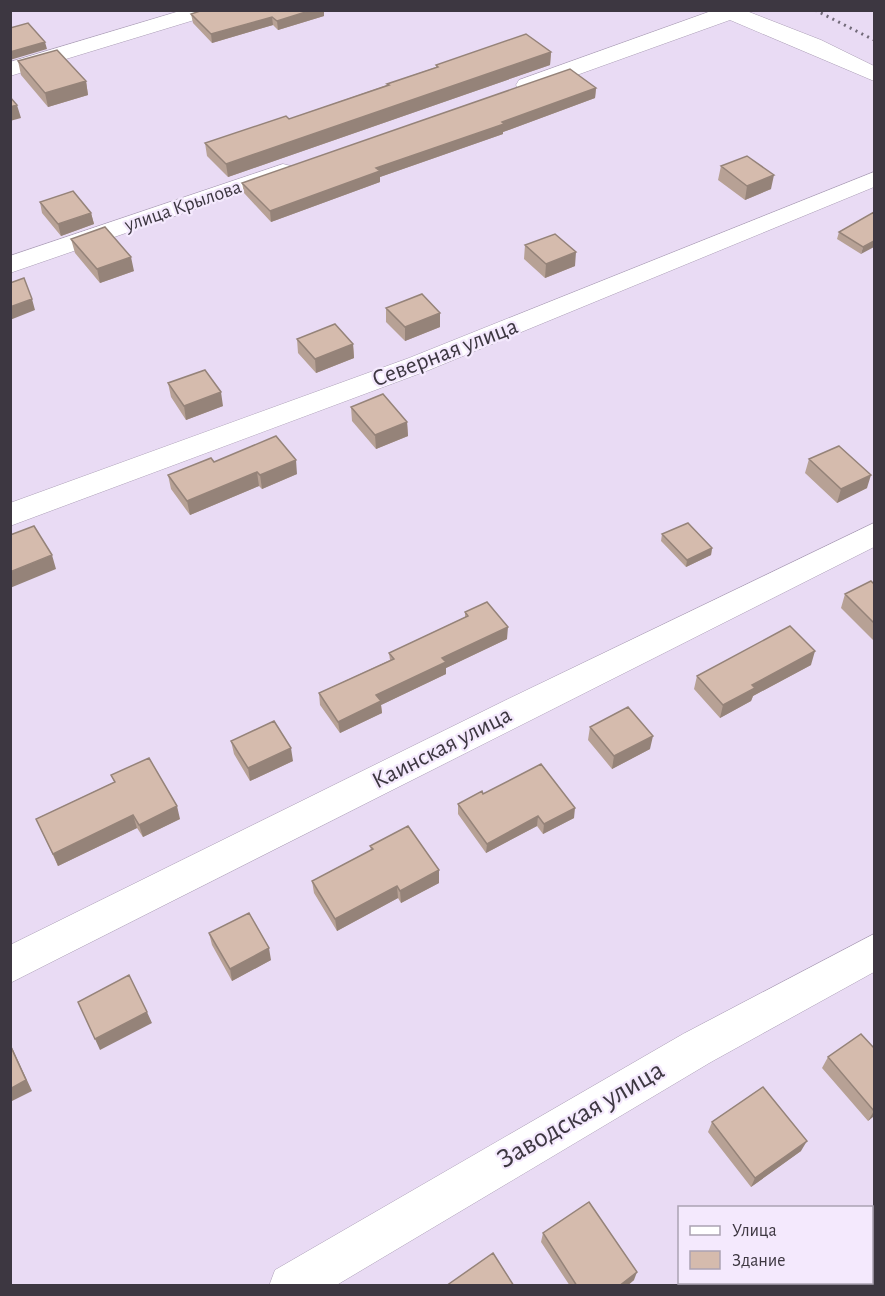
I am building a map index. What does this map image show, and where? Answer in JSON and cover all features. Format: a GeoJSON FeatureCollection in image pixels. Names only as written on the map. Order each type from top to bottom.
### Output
{"type":"FeatureCollection","features":[{"type":"Feature","properties":{"kind":"street"},"geometry":{"type":"LineString","coordinates":[[10,69],[207,10]]}},
{"type":"Feature","properties":{"kind":"street"},"geometry":{"type":"LineString","coordinates":[[506,92],[727,12],[813,45],[874,74]]}},
{"type":"Feature","properties":{"kind":"street","name":"улица Крылова"},"geometry":{"type":"LineString","coordinates":[[10,265],[306,163]]}},
{"type":"Feature","properties":{"kind":"street","name":"Северная улица"},"geometry":{"type":"LineString","coordinates":[[10,515],[419,364],[874,179]]}},
{"type":"Feature","properties":{"kind":"street","name":"Каинская улица"},"geometry":{"type":"LineString","coordinates":[[10,965],[874,534]]}},
{"type":"Feature","properties":{"kind":"street","name":"Заводская улица"},"geometry":{"type":"LineString","coordinates":[[291,1286],[697,1048],[874,952]]}},
{"type":"Feature","properties":{"kind":"building"},"geometry":{"type":"Polygon","coordinates":[[[203,10],[312,10],[277,21],[272,17],[211,34],[191,14],[203,10]]]}},
{"type":"Feature","properties":{"kind":"building"},"geometry":{"type":"Polygon","coordinates":[[[28,23],[45,42],[10,52],[10,28],[28,23]]]}},
{"type":"Feature","properties":{"kind":"building"},"geometry":{"type":"Polygon","coordinates":[[[526,34],[551,52],[226,164],[205,143],[286,116],[289,119],[526,34]]]}},
{"type":"Feature","properties":{"kind":"building"},"geometry":{"type":"Polygon","coordinates":[[[57,50],[86,81],[45,93],[18,61],[57,50]]]}},
{"type":"Feature","properties":{"kind":"building"},"geometry":{"type":"Polygon","coordinates":[[[570,69],[596,88],[502,122],[504,124],[376,168],[380,171],[270,211],[242,183],[570,69]]]}},
{"type":"Feature","properties":{"kind":"building"},"geometry":{"type":"Polygon","coordinates":[[[10,97],[17,105],[10,107],[10,97]]]}},
{"type":"Feature","properties":{"kind":"building"},"geometry":{"type":"Polygon","coordinates":[[[747,156],[774,175],[747,186],[721,166],[747,156]]]}},
{"type":"Feature","properties":{"kind":"building"},"geometry":{"type":"Polygon","coordinates":[[[73,191],[91,213],[58,224],[40,202],[73,191]]]}},
{"type":"Feature","properties":{"kind":"building"},"geometry":{"type":"Polygon","coordinates":[[[874,212],[874,241],[863,247],[839,232],[874,212]]]}},
{"type":"Feature","properties":{"kind":"building"},"geometry":{"type":"Polygon","coordinates":[[[105,227],[131,257],[97,269],[71,239],[105,227]]]}},
{"type":"Feature","properties":{"kind":"building"},"geometry":{"type":"Polygon","coordinates":[[[555,234],[576,252],[546,264],[525,245],[555,234]]]}},
{"type":"Feature","properties":{"kind":"building"},"geometry":{"type":"Polygon","coordinates":[[[24,278],[32,299],[10,307],[10,283],[24,278]]]}},
{"type":"Feature","properties":{"kind":"building"},"geometry":{"type":"Polygon","coordinates":[[[422,294],[440,313],[405,327],[386,308],[422,294]]]}},
{"type":"Feature","properties":{"kind":"building"},"geometry":{"type":"Polygon","coordinates":[[[335,324],[353,344],[315,359],[297,339],[335,324]]]}},
{"type":"Feature","properties":{"kind":"building"},"geometry":{"type":"Polygon","coordinates":[[[205,370],[221,392],[184,406],[168,383],[205,370]]]}},
{"type":"Feature","properties":{"kind":"building"},"geometry":{"type":"Polygon","coordinates":[[[383,394],[407,422],[375,435],[351,407],[383,394]]]}},
{"type":"Feature","properties":{"kind":"building"},"geometry":{"type":"Polygon","coordinates":[[[276,436],[296,460],[260,475],[257,472],[187,501],[168,475],[211,458],[214,462],[276,436]]]}},
{"type":"Feature","properties":{"kind":"building"},"geometry":{"type":"Polygon","coordinates":[[[839,446],[871,475],[841,489],[809,459],[839,446]]]}},
{"type":"Feature","properties":{"kind":"building"},"geometry":{"type":"Polygon","coordinates":[[[688,523],[712,548],[687,560],[662,534],[688,523]]]}},
{"type":"Feature","properties":{"kind":"building"},"geometry":{"type":"Polygon","coordinates":[[[34,526],[52,555],[10,572],[10,535],[34,526]]]}},
{"type":"Feature","properties":{"kind":"building"},"geometry":{"type":"Polygon","coordinates":[[[871,581],[874,584],[874,623],[845,594],[871,581]]]}},
{"type":"Feature","properties":{"kind":"building"},"geometry":{"type":"Polygon","coordinates":[[[487,602],[508,627],[442,658],[446,662],[376,695],[381,701],[338,722],[319,693],[394,659],[389,653],[468,616],[465,612],[487,602]]]}},
{"type":"Feature","properties":{"kind":"building"},"geometry":{"type":"Polygon","coordinates":[[[790,626],[815,651],[752,685],[755,688],[723,705],[697,676],[790,626]]]}},
{"type":"Feature","properties":{"kind":"building"},"geometry":{"type":"Polygon","coordinates":[[[628,707],[653,736],[614,756],[590,727],[628,707]]]}},
{"type":"Feature","properties":{"kind":"building"},"geometry":{"type":"Polygon","coordinates":[[[274,721],[291,748],[248,768],[231,741],[274,721]]]}},
{"type":"Feature","properties":{"kind":"building"},"geometry":{"type":"Polygon","coordinates":[[[149,758],[177,806],[139,825],[133,815],[53,854],[36,819],[115,782],[111,775],[149,758]]]}},
{"type":"Feature","properties":{"kind":"building"},"geometry":{"type":"Polygon","coordinates":[[[541,764],[575,808],[544,824],[538,816],[487,844],[458,804],[482,791],[483,794],[541,764]]]}},
{"type":"Feature","properties":{"kind":"building"},"geometry":{"type":"Polygon","coordinates":[[[408,826],[439,870],[400,891],[397,886],[335,919],[312,881],[373,849],[370,846],[408,826]]]}},
{"type":"Feature","properties":{"kind":"building"},"geometry":{"type":"Polygon","coordinates":[[[249,913],[269,948],[230,969],[209,933],[249,913]]]}},
{"type":"Feature","properties":{"kind":"building"},"geometry":{"type":"Polygon","coordinates":[[[129,975],[147,1012],[95,1039],[78,1002],[129,975]]]}},
{"type":"Feature","properties":{"kind":"building"},"geometry":{"type":"Polygon","coordinates":[[[861,1034],[874,1048],[874,1111],[828,1057],[861,1034]]]}},
{"type":"Feature","properties":{"kind":"building"},"geometry":{"type":"Polygon","coordinates":[[[10,1045],[26,1080],[10,1089],[10,1045]]]}},
{"type":"Feature","properties":{"kind":"building"},"geometry":{"type":"Polygon","coordinates":[[[763,1087],[807,1141],[755,1178],[712,1122],[763,1087]]]}},
{"type":"Feature","properties":{"kind":"building"},"geometry":{"type":"Polygon","coordinates":[[[589,1202],[637,1272],[619,1286],[577,1286],[543,1233],[589,1202]]]}},
{"type":"Feature","properties":{"kind":"building"},"geometry":{"type":"Polygon","coordinates":[[[493,1253],[514,1286],[446,1286],[493,1253]]]}},
{"type":"Feature","properties":{"kind":"railway"},"geometry":{"type":"LineString","coordinates":[[815,10],[874,40]]}}]}
